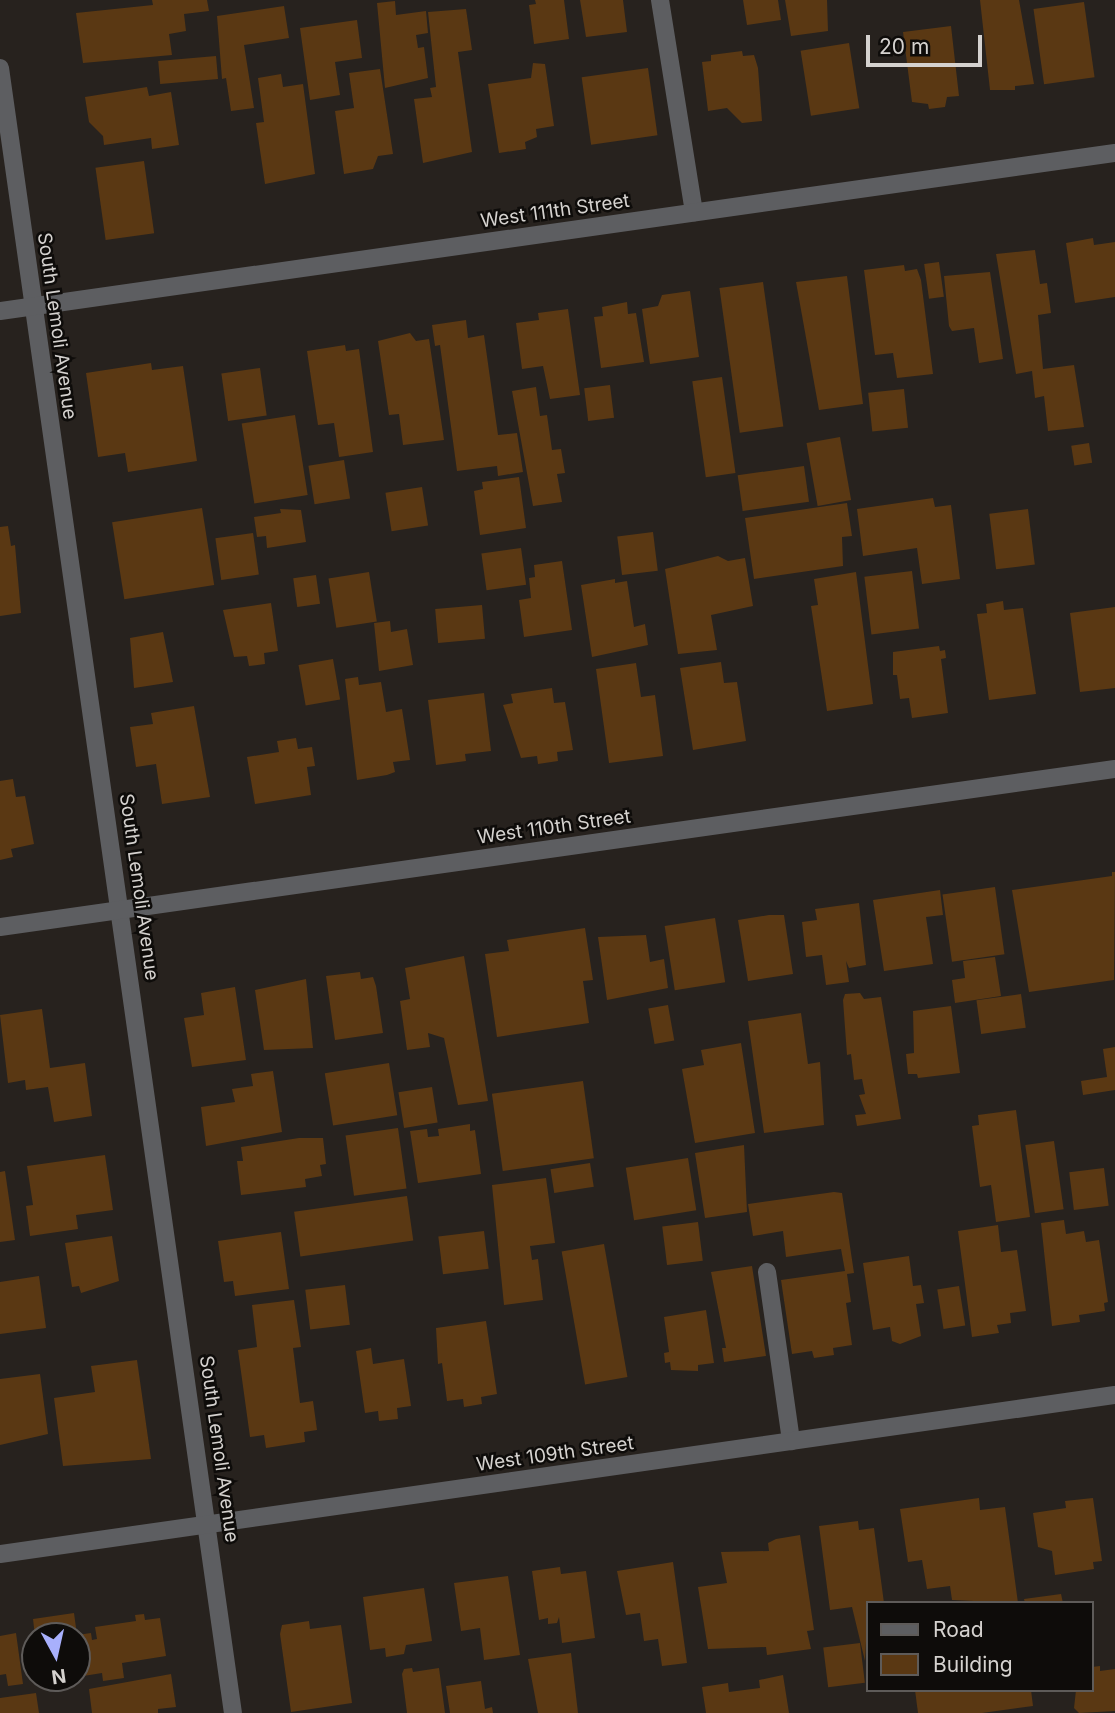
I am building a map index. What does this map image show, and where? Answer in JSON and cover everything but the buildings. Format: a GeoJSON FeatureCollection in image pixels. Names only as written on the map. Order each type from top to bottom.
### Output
{"type":"FeatureCollection","features":[{"type":"Feature","properties":{"kind":"street"},"geometry":{"type":"LineString","coordinates":[[660,0],[694,212]]}},
{"type":"Feature","properties":{"kind":"street","name":"South Lemoli Avenue"},"geometry":{"type":"LineString","coordinates":[[0,68],[32,307],[122,909],[233,1713]]}},
{"type":"Feature","properties":{"kind":"street","name":"West 111th Street"},"geometry":{"type":"LineString","coordinates":[[0,311],[1115,153]]}},
{"type":"Feature","properties":{"kind":"street","name":"West 110th Street"},"geometry":{"type":"LineString","coordinates":[[0,927],[1115,769]]}},
{"type":"Feature","properties":{"kind":"street"},"geometry":{"type":"LineString","coordinates":[[767,1272],[791,1441]]}},
{"type":"Feature","properties":{"kind":"street","name":"West 109th Street"},"geometry":{"type":"LineString","coordinates":[[0,1554],[1115,1395]]}}]}
